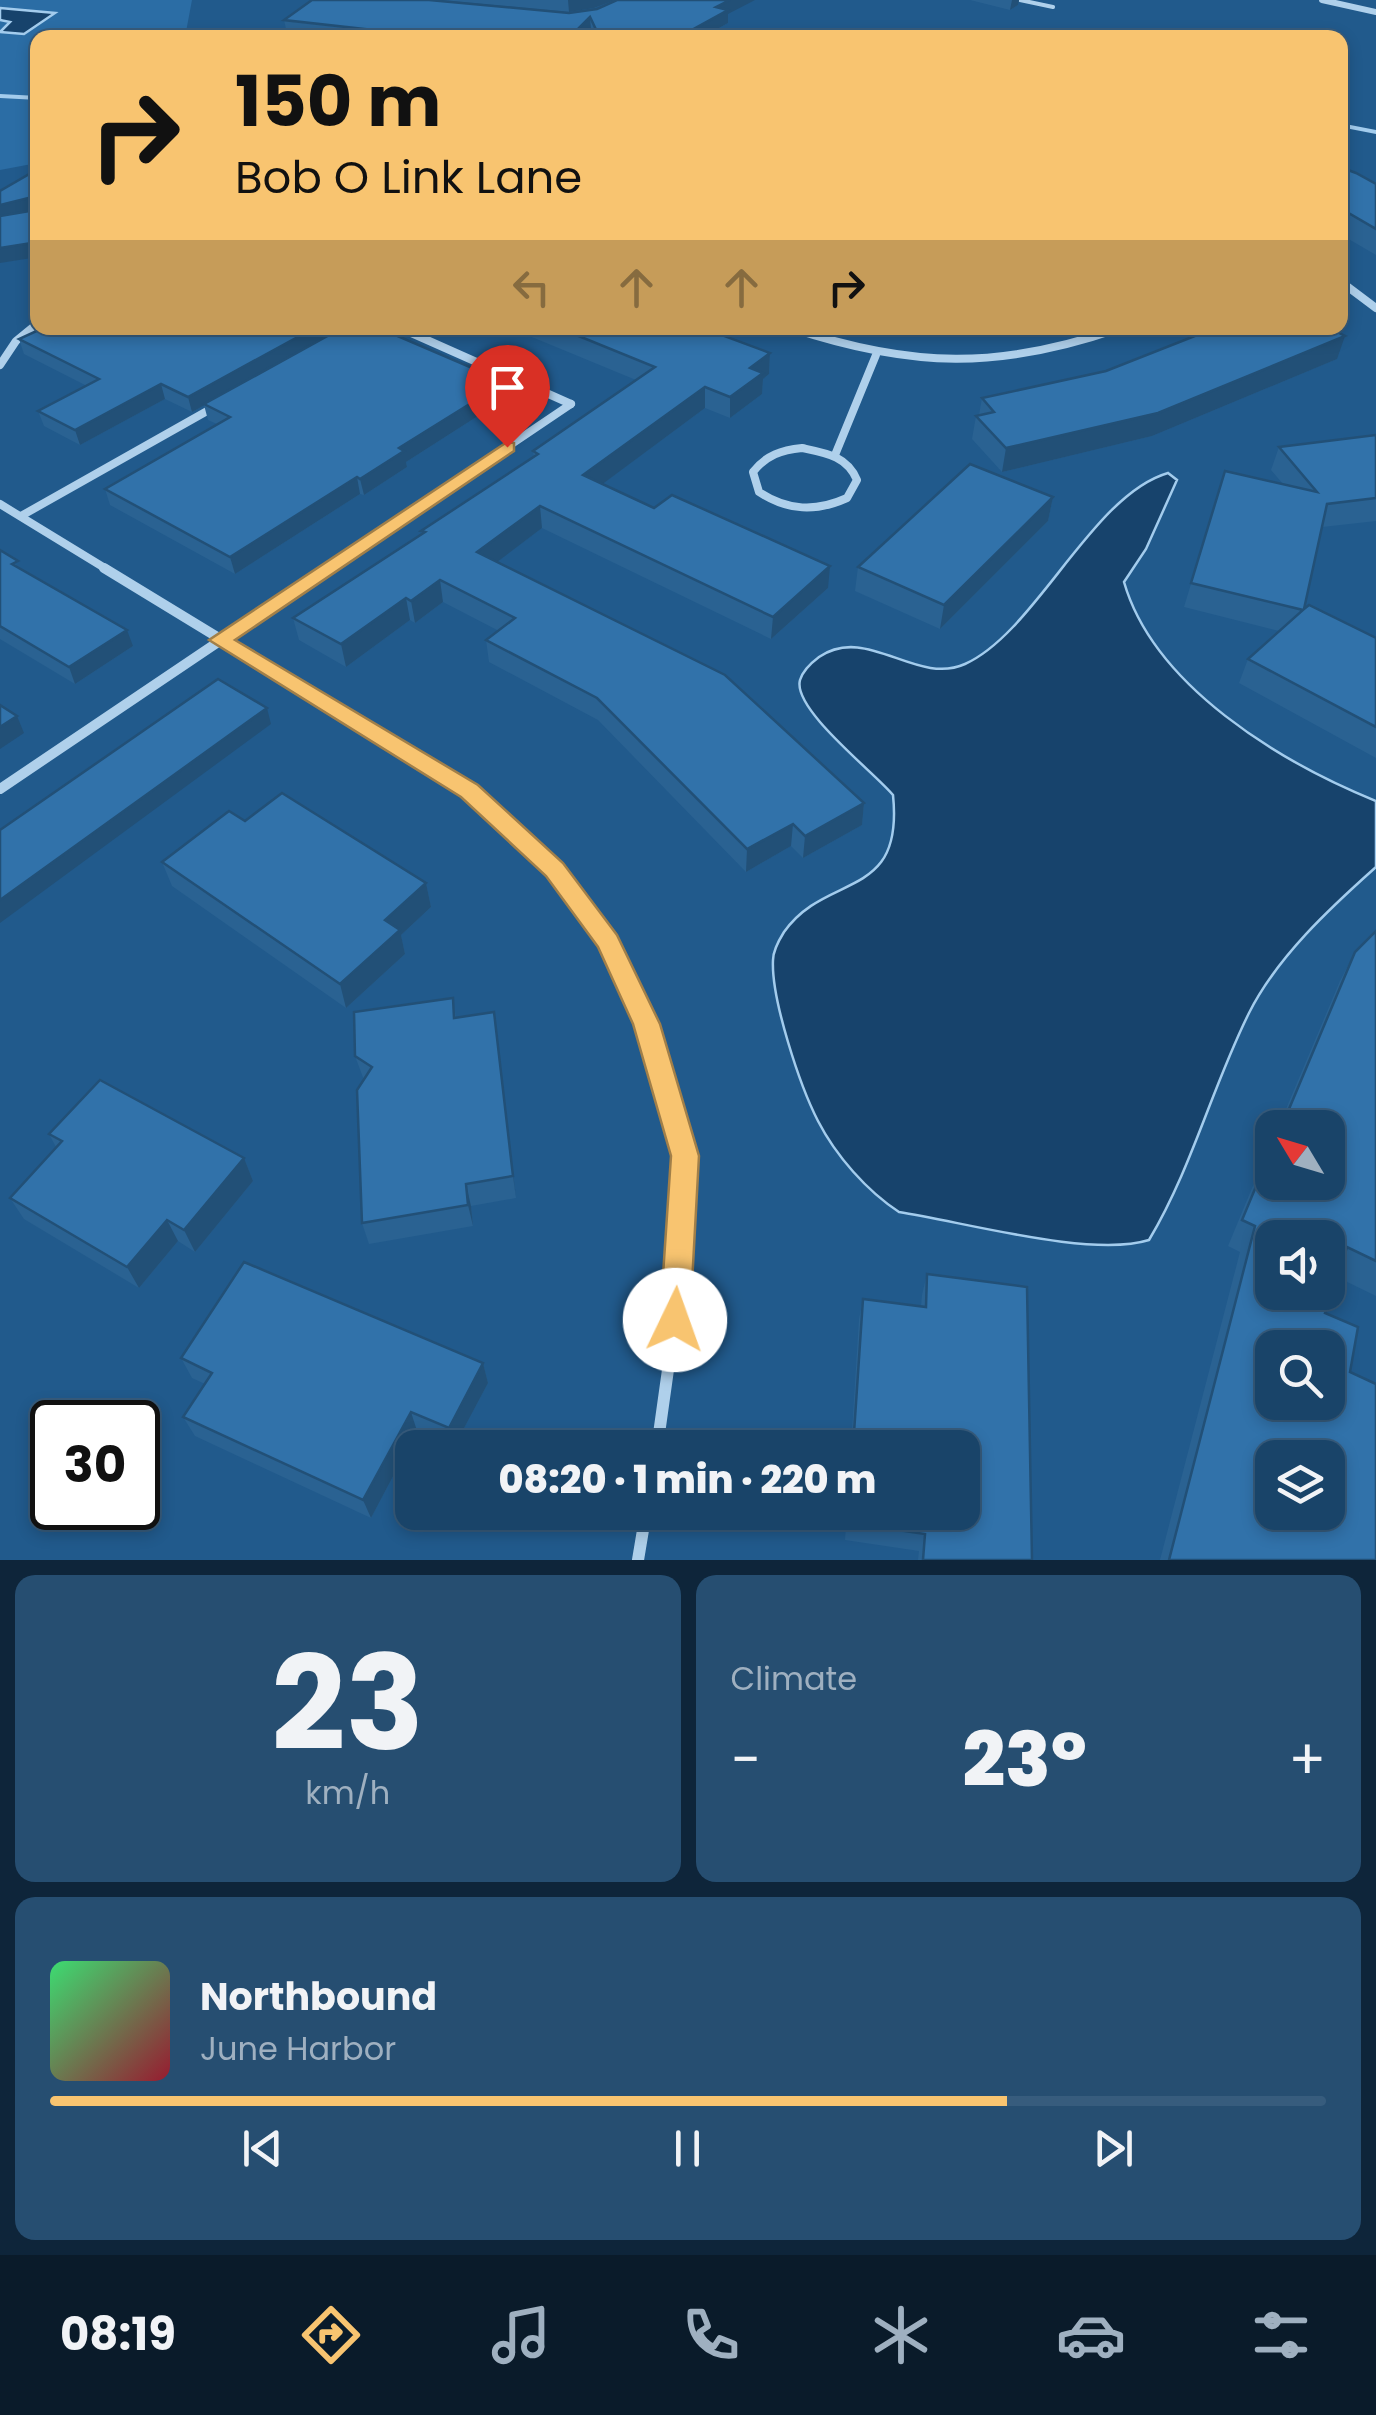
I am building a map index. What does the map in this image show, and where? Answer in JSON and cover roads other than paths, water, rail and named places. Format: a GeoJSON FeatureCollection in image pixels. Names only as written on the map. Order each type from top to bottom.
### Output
{"type":"FeatureCollection","features":[{"type":"Feature","properties":{"kind":"street"},"geometry":{"type":"LineString","coordinates":[[1322,0],[1376,12]]}},
{"type":"Feature","properties":{"kind":"street"},"geometry":{"type":"LineString","coordinates":[[1348,287],[1376,308]]}},
{"type":"Feature","properties":{"kind":"street"},"geometry":{"type":"LineString","coordinates":[[0,365],[16,341],[30,330]]}},
{"type":"Feature","properties":{"kind":"street"},"geometry":{"type":"LineString","coordinates":[[0,789],[571,404],[416,335]]}},
{"type":"Feature","properties":{"kind":"street"},"geometry":{"type":"LineString","coordinates":[[813,335],[876,355],[945,364],[994,362],[1067,347],[1100,335]]}},
{"type":"Feature","properties":{"kind":"street"},"geometry":{"type":"LineString","coordinates":[[835,455],[876,355]]}},
{"type":"Feature","properties":{"kind":"street"},"geometry":{"type":"LineString","coordinates":[[21,516],[222,403]]}},
{"type":"Feature","properties":{"kind":"street"},"geometry":{"type":"LineString","coordinates":[[802,448],[835,455],[847,462],[857,480],[854,490],[834,505],[784,506],[759,492],[753,482],[753,472],[770,455],[802,448]]}},
{"type":"Feature","properties":{"kind":"street"},"geometry":{"type":"LineString","coordinates":[[0,504],[470,791],[554,870],[608,942],[646,1024],[685,1156],[675,1320],[660,1430]]}},
{"type":"Feature","properties":{"kind":"street"},"geometry":{"type":"LineString","coordinates":[[638,1560],[643,1530]]}},
{"type":"Feature","properties":{"kind":"lane"},"geometry":{"type":"LineString","coordinates":[[1020,0],[1053,8]]}},
{"type":"Feature","properties":{"kind":"waterway"},"geometry":{"type":"LineString","coordinates":[[0,96],[30,98]]}},
{"type":"Feature","properties":{"kind":"waterway"},"geometry":{"type":"LineString","coordinates":[[1348,127],[1376,132]]}}]}
